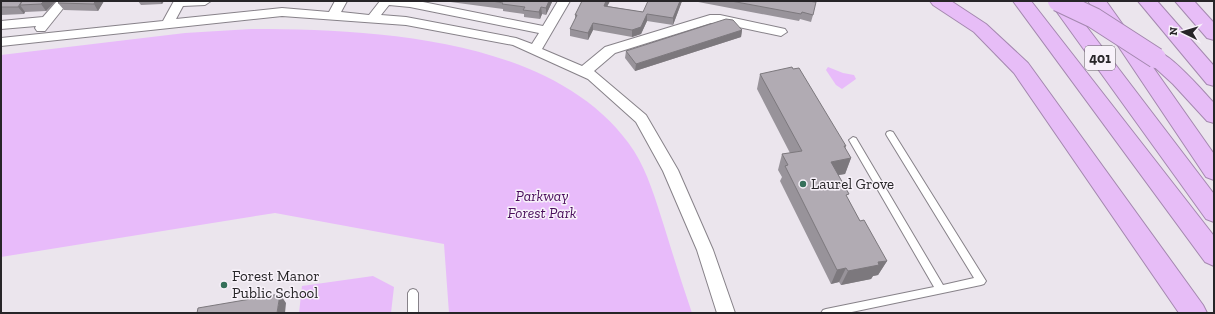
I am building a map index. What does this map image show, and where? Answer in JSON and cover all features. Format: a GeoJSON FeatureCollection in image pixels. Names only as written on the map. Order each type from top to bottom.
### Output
{"type":"FeatureCollection","features":[{"type":"Feature","properties":{"kind":"highway"},"geometry":{"type":"LineString","coordinates":[[939,1],[980,28],[1021,68],[1194,313]]}},
{"type":"Feature","properties":{"kind":"highway"},"geometry":{"type":"LineString","coordinates":[[1022,1],[1214,255]]}},
{"type":"Feature","properties":{"kind":"highway"},"geometry":{"type":"LineString","coordinates":[[1058,1],[1094,18],[1156,58],[1180,79],[1214,116]]}},
{"type":"Feature","properties":{"kind":"highway","name":"401"},"geometry":{"type":"LineString","coordinates":[[1058,1],[1214,212]]}},
{"type":"Feature","properties":{"kind":"highway"},"geometry":{"type":"LineString","coordinates":[[1097,1],[1214,172]]}},
{"type":"Feature","properties":{"kind":"highway"},"geometry":{"type":"LineString","coordinates":[[1147,1],[1214,79]]}},
{"type":"Feature","properties":{"kind":"highway"},"geometry":{"type":"LineString","coordinates":[[1184,1],[1214,34]]}},
{"type":"Feature","properties":{"kind":"street"},"geometry":{"type":"LineString","coordinates":[[36,38],[40,29],[63,1]]}},
{"type":"Feature","properties":{"kind":"street"},"geometry":{"type":"LineString","coordinates":[[167,24],[180,2],[205,1]]}},
{"type":"Feature","properties":{"kind":"street"},"geometry":{"type":"LineString","coordinates":[[333,15],[341,1]]}},
{"type":"Feature","properties":{"kind":"street"},"geometry":{"type":"LineString","coordinates":[[373,18],[386,1],[410,3],[546,31]]}},
{"type":"Feature","properties":{"kind":"street"},"geometry":{"type":"LineString","coordinates":[[535,50],[564,1]]}},
{"type":"Feature","properties":{"kind":"street"},"geometry":{"type":"LineString","coordinates":[[1,42],[282,12],[406,21],[516,42],[585,71],[593,76],[641,119],[670,170],[705,250],[726,313]]}},
{"type":"Feature","properties":{"kind":"street"},"geometry":{"type":"LineString","coordinates":[[585,71],[610,50],[710,19],[720,19],[781,32]]}},
{"type":"Feature","properties":{"kind":"street"},"geometry":{"type":"LineString","coordinates":[[1,25],[47,21]]}},
{"type":"Feature","properties":{"kind":"lane"},"geometry":{"type":"LineString","coordinates":[[826,313],[981,281],[890,134]]}},
{"type":"Feature","properties":{"kind":"lane"},"geometry":{"type":"LineString","coordinates":[[853,140],[940,290]]}},
{"type":"Feature","properties":{"kind":"lane"},"geometry":{"type":"LineString","coordinates":[[413,313],[414,293]]}},
{"type":"Feature","properties":{"kind":"green space","name":"Parkway Forest Park"},"geometry":{"type":"Polygon","coordinates":[[[251,29],[352,32],[406,38],[460,47],[512,62],[560,84],[601,113],[634,151],[648,178],[655,197],[692,313],[449,313],[444,244],[275,213],[1,257],[1,55],[185,33],[251,29]]]}},
{"type":"Feature","properties":{"kind":"green space"},"geometry":{"type":"Polygon","coordinates":[[[828,67],[843,73],[854,75],[856,79],[842,89],[836,85],[826,70],[828,67]]]}},
{"type":"Feature","properties":{"kind":"green space"},"geometry":{"type":"Polygon","coordinates":[[[373,276],[394,287],[391,313],[299,313],[302,286],[373,276]]]}},
{"type":"Feature","properties":{"kind":"building"},"geometry":{"type":"Polygon","coordinates":[[[1,1],[22,1],[18,7],[1,7],[1,1]]]}},
{"type":"Feature","properties":{"kind":"building"},"geometry":{"type":"Polygon","coordinates":[[[22,1],[44,1],[41,4],[20,5],[22,1]]]}},
{"type":"Feature","properties":{"kind":"building"},"geometry":{"type":"Polygon","coordinates":[[[60,1],[95,1],[94,4],[58,3],[60,1]]]}},
{"type":"Feature","properties":{"kind":"building"},"geometry":{"type":"Polygon","coordinates":[[[492,1],[549,1],[546,8],[541,7],[539,12],[523,10],[525,7],[492,1]]]}},
{"type":"Feature","properties":{"kind":"building"},"geometry":{"type":"Polygon","coordinates":[[[582,1],[606,1],[604,6],[643,12],[648,1],[680,1],[673,18],[647,14],[641,27],[632,30],[593,23],[588,33],[570,29],[582,1]]]}},
{"type":"Feature","properties":{"kind":"building"},"geometry":{"type":"Polygon","coordinates":[[[731,1],[807,1],[816,2],[813,15],[731,1]]]}},
{"type":"Feature","properties":{"kind":"building"},"geometry":{"type":"Polygon","coordinates":[[[726,19],[733,20],[742,30],[636,64],[626,51],[726,19]]]}},
{"type":"Feature","properties":{"kind":"building","name":"Laurel Grove"},"geometry":{"type":"Polygon","coordinates":[[[792,67],[793,69],[799,68],[846,146],[844,146],[851,158],[831,162],[849,194],[846,195],[860,221],[864,220],[887,261],[878,262],[879,265],[848,271],[846,268],[837,270],[785,166],[788,165],[782,154],[802,151],[760,74],[792,67]]]}},
{"type":"Feature","properties":{"kind":"building"},"geometry":{"type":"Polygon","coordinates":[[[280,294],[277,313],[197,313],[198,308],[280,294]]]}},
{"type":"Feature","properties":{"kind":"place","name":"Laurel Grove"},"geometry":{"type":"Point","coordinates":[803,184]}},
{"type":"Feature","properties":{"kind":"place","name":"Forest Manor Public School"},"geometry":{"type":"Point","coordinates":[224,285]}}]}
